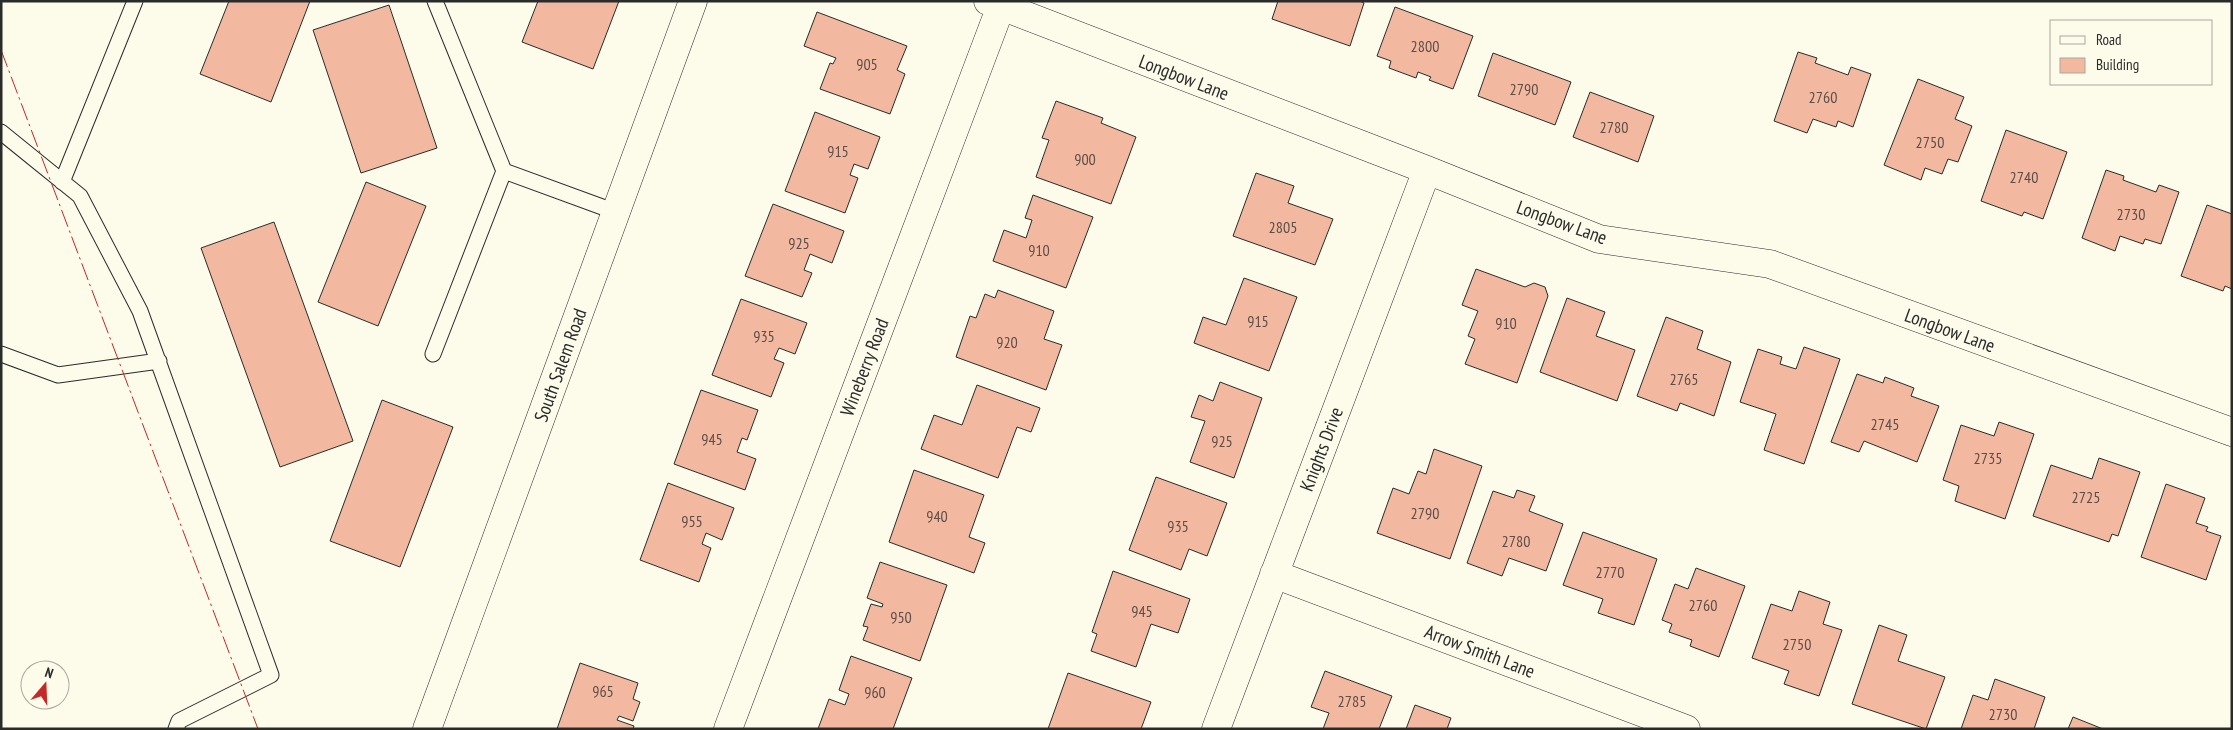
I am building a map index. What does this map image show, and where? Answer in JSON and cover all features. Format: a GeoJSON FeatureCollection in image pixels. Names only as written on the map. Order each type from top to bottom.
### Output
{"type":"FeatureCollection","features":[{"type":"Feature","properties":{"kind":"street","name":"South Salem Road"},"geometry":{"type":"LineString","coordinates":[[426,729],[693,1]]}},
{"type":"Feature","properties":{"kind":"street","name":"Longbow Lane"},"geometry":{"type":"LineString","coordinates":[[994,4],[1427,170],[1599,239],[1770,264],[2232,432]]}},
{"type":"Feature","properties":{"kind":"street","name":"Wineberry Road"},"geometry":{"type":"LineString","coordinates":[[728,729],[994,4]]}},
{"type":"Feature","properties":{"kind":"street","name":"Knights Drive"},"geometry":{"type":"LineString","coordinates":[[1216,729],[1427,170]]}},
{"type":"Feature","properties":{"kind":"street","name":"Arrow Smith Lane"},"geometry":{"type":"LineString","coordinates":[[1274,574],[1686,729]]}},
{"type":"Feature","properties":{"kind":"lane"},"geometry":{"type":"LineString","coordinates":[[62,182],[135,1]]}},
{"type":"Feature","properties":{"kind":"lane"},"geometry":{"type":"LineString","coordinates":[[433,354],[504,171],[435,1]]}},
{"type":"Feature","properties":{"kind":"lane"},"geometry":{"type":"LineString","coordinates":[[1,132],[80,196],[140,311],[271,675],[179,720],[176,729]]}},
{"type":"Feature","properties":{"kind":"lane"},"geometry":{"type":"LineString","coordinates":[[504,171],[616,212]]}},
{"type":"Feature","properties":{"kind":"lane"},"geometry":{"type":"LineString","coordinates":[[1,354],[58,375],[159,361]]}},
{"type":"Feature","properties":{"kind":"building"},"geometry":{"type":"Polygon","coordinates":[[[229,1],[310,1],[271,102],[200,74],[229,1]]]}},
{"type":"Feature","properties":{"kind":"building"},"geometry":{"type":"Polygon","coordinates":[[[538,1],[619,1],[593,69],[522,42],[538,1]]]}},
{"type":"Feature","properties":{"kind":"building"},"geometry":{"type":"Polygon","coordinates":[[[1278,1],[1360,1],[1364,3],[1350,46],[1272,19],[1278,1]]]}},
{"type":"Feature","properties":{"kind":"building"},"geometry":{"type":"Polygon","coordinates":[[[389,5],[437,148],[361,173],[313,30],[389,5]]]}},
{"type":"Feature","properties":{"kind":"building"},"geometry":{"type":"Polygon","coordinates":[[[1395,7],[1473,36],[1453,89],[1429,80],[1431,77],[1418,72],[1416,78],[1389,68],[1391,61],[1377,56],[1395,7]]]}},
{"type":"Feature","properties":{"kind":"building"},"geometry":{"type":"Polygon","coordinates":[[[817,12],[907,46],[897,70],[905,74],[890,114],[820,89],[830,63],[833,64],[836,58],[804,46],[817,12]]]}},
{"type":"Feature","properties":{"kind":"building"},"geometry":{"type":"Polygon","coordinates":[[[1798,52],[1817,58],[1815,63],[1848,75],[1851,67],[1871,74],[1853,127],[1838,121],[1836,127],[1813,119],[1807,133],[1774,121],[1798,52]]]}},
{"type":"Feature","properties":{"kind":"building"},"geometry":{"type":"Polygon","coordinates":[[[1493,53],[1571,82],[1555,125],[1478,96],[1493,53]]]}},
{"type":"Feature","properties":{"kind":"building"},"geometry":{"type":"Polygon","coordinates":[[[1918,79],[1964,97],[1955,119],[1972,126],[1958,162],[1948,159],[1942,174],[1925,168],[1921,180],[1884,165],[1918,79]]]}},
{"type":"Feature","properties":{"kind":"building"},"geometry":{"type":"Polygon","coordinates":[[[1590,92],[1654,116],[1638,162],[1573,137],[1590,92]]]}},
{"type":"Feature","properties":{"kind":"building"},"geometry":{"type":"Polygon","coordinates":[[[1056,101],[1103,118],[1101,123],[1136,137],[1111,204],[1036,177],[1049,140],[1042,138],[1056,101]]]}},
{"type":"Feature","properties":{"kind":"building"},"geometry":{"type":"Polygon","coordinates":[[[815,112],[880,137],[868,169],[854,164],[850,175],[858,178],[845,213],[785,191],[815,112]]]}},
{"type":"Feature","properties":{"kind":"building"},"geometry":{"type":"Polygon","coordinates":[[[2006,130],[2067,152],[2043,219],[2024,212],[2022,216],[1981,201],[2006,130]]]}},
{"type":"Feature","properties":{"kind":"building"},"geometry":{"type":"Polygon","coordinates":[[[2106,170],[2124,176],[2123,180],[2156,192],[2159,185],[2179,192],[2161,244],[2145,239],[2143,244],[2120,236],[2115,251],[2082,238],[2106,170]]]}},
{"type":"Feature","properties":{"kind":"building"},"geometry":{"type":"Polygon","coordinates":[[[1256,173],[1294,186],[1288,203],[1333,219],[1315,265],[1233,236],[1256,173]]]}},
{"type":"Feature","properties":{"kind":"building"},"geometry":{"type":"Polygon","coordinates":[[[366,182],[426,206],[378,326],[318,302],[366,182]]]}},
{"type":"Feature","properties":{"kind":"building"},"geometry":{"type":"Polygon","coordinates":[[[1033,195],[1093,217],[1066,288],[993,261],[1004,230],[1026,238],[1032,220],[1025,218],[1033,195]]]}},
{"type":"Feature","properties":{"kind":"building"},"geometry":{"type":"Polygon","coordinates":[[[773,204],[844,231],[832,263],[810,254],[804,270],[812,273],[802,297],[745,276],[773,204]]]}},
{"type":"Feature","properties":{"kind":"building"},"geometry":{"type":"Polygon","coordinates":[[[2207,205],[2232,214],[2232,289],[2225,286],[2223,291],[2181,276],[2207,205]]]}},
{"type":"Feature","properties":{"kind":"building"},"geometry":{"type":"Polygon","coordinates":[[[274,222],[353,441],[280,467],[201,248],[274,222]]]}},
{"type":"Feature","properties":{"kind":"building"},"geometry":{"type":"Polygon","coordinates":[[[1476,269],[1525,287],[1534,283],[1545,287],[1548,296],[1517,383],[1465,364],[1475,339],[1468,336],[1478,311],[1462,305],[1476,269]]]}},
{"type":"Feature","properties":{"kind":"building"},"geometry":{"type":"Polygon","coordinates":[[[1244,278],[1297,297],[1269,371],[1194,343],[1203,317],[1226,325],[1244,278]]]}},
{"type":"Feature","properties":{"kind":"building"},"geometry":{"type":"Polygon","coordinates":[[[998,290],[1054,311],[1044,339],[1062,345],[1046,390],[956,357],[970,316],[976,318],[985,294],[995,298],[998,290]]]}},
{"type":"Feature","properties":{"kind":"building"},"geometry":{"type":"Polygon","coordinates":[[[1567,298],[1605,312],[1596,336],[1635,350],[1617,401],[1540,372],[1567,298]]]}},
{"type":"Feature","properties":{"kind":"building"},"geometry":{"type":"Polygon","coordinates":[[[741,299],[807,323],[795,354],[779,348],[774,359],[784,363],[771,397],[712,375],[741,299]]]}},
{"type":"Feature","properties":{"kind":"building"},"geometry":{"type":"Polygon","coordinates":[[[1666,317],[1703,331],[1697,349],[1731,362],[1714,416],[1680,403],[1677,411],[1637,396],[1666,317]]]}},
{"type":"Feature","properties":{"kind":"building"},"geometry":{"type":"Polygon","coordinates":[[[1804,347],[1840,359],[1804,464],[1764,450],[1776,414],[1740,402],[1758,349],[1782,357],[1780,364],[1796,369],[1804,347]]]}},
{"type":"Feature","properties":{"kind":"building"},"geometry":{"type":"Polygon","coordinates":[[[1857,374],[1883,383],[1885,377],[1914,388],[1911,396],[1939,406],[1917,462],[1864,441],[1859,452],[1831,442],[1857,374]]]}},
{"type":"Feature","properties":{"kind":"building"},"geometry":{"type":"Polygon","coordinates":[[[1220,382],[1262,398],[1234,478],[1190,462],[1205,421],[1191,417],[1199,395],[1213,401],[1220,382]]]}},
{"type":"Feature","properties":{"kind":"building"},"geometry":{"type":"Polygon","coordinates":[[[977,385],[1040,408],[1031,432],[1017,427],[998,478],[921,449],[934,415],[962,425],[977,385]]]}},
{"type":"Feature","properties":{"kind":"building"},"geometry":{"type":"Polygon","coordinates":[[[701,390],[758,410],[747,440],[742,438],[737,452],[756,459],[745,490],[674,464],[701,390]]]}},
{"type":"Feature","properties":{"kind":"building"},"geometry":{"type":"Polygon","coordinates":[[[382,400],[453,427],[400,567],[330,541],[382,400]]]}},
{"type":"Feature","properties":{"kind":"building"},"geometry":{"type":"Polygon","coordinates":[[[1999,422],[2034,434],[2005,519],[1955,501],[1959,486],[1943,480],[1961,425],[1994,436],[1999,422]]]}},
{"type":"Feature","properties":{"kind":"building"},"geometry":{"type":"Polygon","coordinates":[[[1434,449],[1482,466],[1450,559],[1377,533],[1393,488],[1409,494],[1418,471],[1426,474],[1434,449]]]}},
{"type":"Feature","properties":{"kind":"building"},"geometry":{"type":"Polygon","coordinates":[[[2099,458],[2140,472],[2118,536],[2112,534],[2109,542],[2033,516],[2051,465],[2092,479],[2099,458]]]}},
{"type":"Feature","properties":{"kind":"building"},"geometry":{"type":"Polygon","coordinates":[[[914,470],[984,495],[969,537],[985,543],[974,573],[889,542],[914,470]]]}},
{"type":"Feature","properties":{"kind":"building"},"geometry":{"type":"Polygon","coordinates":[[[1156,477],[1227,503],[1207,556],[1189,549],[1181,570],[1129,550],[1156,477]]]}},
{"type":"Feature","properties":{"kind":"building"},"geometry":{"type":"Polygon","coordinates":[[[668,483],[734,508],[722,540],[706,533],[702,544],[711,548],[699,582],[640,560],[668,483]]]}},
{"type":"Feature","properties":{"kind":"building"},"geometry":{"type":"Polygon","coordinates":[[[2166,484],[2205,498],[2196,523],[2208,527],[2206,531],[2221,536],[2206,580],[2141,557],[2166,484]]]}},
{"type":"Feature","properties":{"kind":"building"},"geometry":{"type":"Polygon","coordinates":[[[1517,490],[1535,496],[1529,511],[1563,524],[1546,571],[1509,558],[1502,576],[1467,563],[1493,491],[1514,498],[1517,490]]]}},
{"type":"Feature","properties":{"kind":"building"},"geometry":{"type":"Polygon","coordinates":[[[1583,532],[1657,559],[1634,625],[1598,613],[1603,599],[1563,585],[1583,532]]]}},
{"type":"Feature","properties":{"kind":"building"},"geometry":{"type":"Polygon","coordinates":[[[880,562],[947,585],[920,661],[863,640],[868,627],[863,626],[871,604],[882,607],[883,604],[867,598],[880,562]]]}},
{"type":"Feature","properties":{"kind":"building"},"geometry":{"type":"Polygon","coordinates":[[[1696,568],[1745,586],[1719,657],[1690,646],[1692,640],[1669,632],[1672,624],[1662,620],[1675,584],[1688,589],[1696,568]]]}},
{"type":"Feature","properties":{"kind":"building"},"geometry":{"type":"Polygon","coordinates":[[[1113,571],[1190,599],[1178,633],[1151,624],[1136,667],[1091,651],[1097,634],[1092,632],[1113,571]]]}},
{"type":"Feature","properties":{"kind":"building"},"geometry":{"type":"Polygon","coordinates":[[[1799,591],[1830,602],[1823,624],[1842,630],[1819,696],[1784,684],[1789,671],[1752,658],[1771,604],[1792,611],[1799,591]]]}},
{"type":"Feature","properties":{"kind":"building"},"geometry":{"type":"Polygon","coordinates":[[[1879,625],[1907,635],[1898,661],[1945,677],[1926,729],[1852,704],[1879,625]]]}},
{"type":"Feature","properties":{"kind":"building"},"geometry":{"type":"Polygon","coordinates":[[[851,656],[912,678],[893,729],[818,729],[829,699],[845,705],[849,694],[839,690],[851,656]]]}},
{"type":"Feature","properties":{"kind":"building"},"geometry":{"type":"Polygon","coordinates":[[[580,663],[638,683],[633,699],[640,702],[633,721],[619,716],[617,720],[634,726],[633,729],[557,729],[580,663]]]}},
{"type":"Feature","properties":{"kind":"building"},"geometry":{"type":"Polygon","coordinates":[[[1325,671],[1392,696],[1379,729],[1323,729],[1329,713],[1311,707],[1325,671]]]}},
{"type":"Feature","properties":{"kind":"building"},"geometry":{"type":"Polygon","coordinates":[[[1068,673],[1151,702],[1141,729],[1048,729],[1068,673]]]}},
{"type":"Feature","properties":{"kind":"building"},"geometry":{"type":"Polygon","coordinates":[[[1995,679],[2045,697],[2034,729],[1961,729],[1973,695],[1988,700],[1995,679]]]}},
{"type":"Feature","properties":{"kind":"building"},"geometry":{"type":"Polygon","coordinates":[[[1415,705],[1451,718],[1447,729],[1406,729],[1415,705]]]}},
{"type":"Feature","properties":{"kind":"building"},"geometry":{"type":"Polygon","coordinates":[[[2073,717],[2103,729],[2068,729],[2073,717]]]}},
{"type":"Feature","properties":{"kind":"power"},"geometry":{"type":"LineString","coordinates":[[1,50],[258,729]]}}]}
